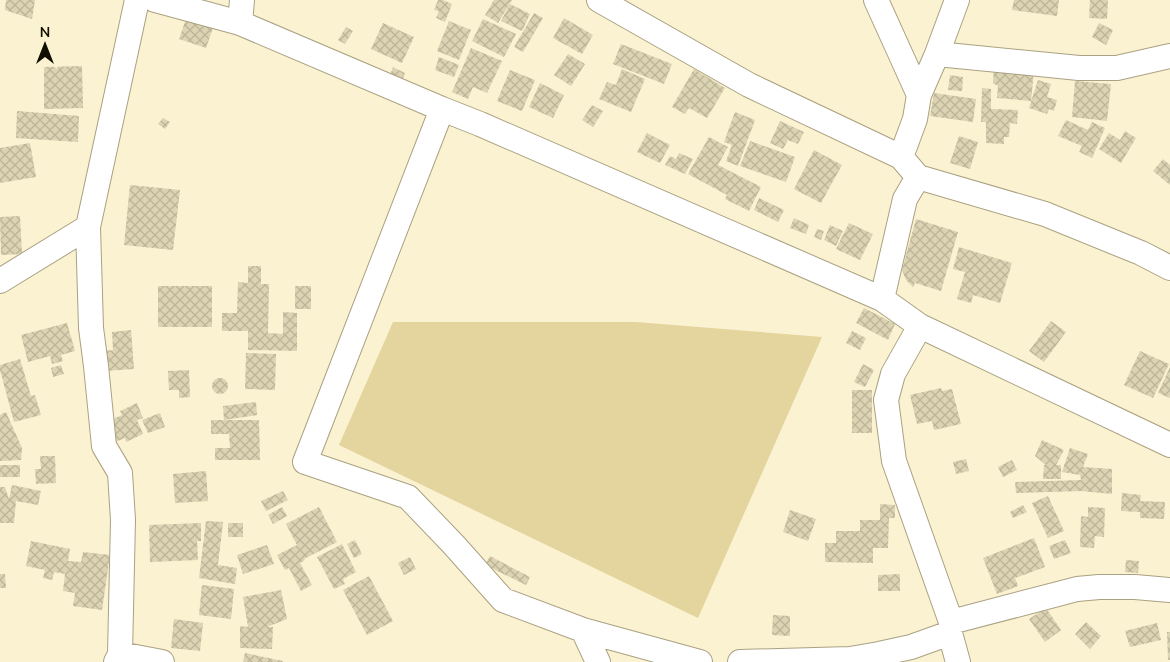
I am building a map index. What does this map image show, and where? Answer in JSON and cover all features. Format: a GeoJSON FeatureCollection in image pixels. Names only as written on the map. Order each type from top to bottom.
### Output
{"type":"FeatureCollection","features":[{"type":"Feature","properties":{"kind":"street"},"geometry":{"type":"LineString","coordinates":[[137,0],[88,227],[91,328],[104,446],[120,472],[123,520],[118,658],[162,662]]}},
{"type":"Feature","properties":{"kind":"street"},"geometry":{"type":"LineString","coordinates":[[155,0],[240,23],[480,124],[882,299],[920,326],[1170,445]]}},
{"type":"Feature","properties":{"kind":"street"},"geometry":{"type":"LineString","coordinates":[[240,23],[242,0]]}},
{"type":"Feature","properties":{"kind":"street"},"geometry":{"type":"LineString","coordinates":[[599,0],[749,85],[901,158],[918,177],[1045,214],[1141,253],[1170,268]]}},
{"type":"Feature","properties":{"kind":"street"},"geometry":{"type":"LineString","coordinates":[[876,0],[919,96]]}},
{"type":"Feature","properties":{"kind":"street"},"geometry":{"type":"LineString","coordinates":[[901,158],[914,119],[919,96],[957,0]]}},
{"type":"Feature","properties":{"kind":"street"},"geometry":{"type":"LineString","coordinates":[[937,54],[1079,68],[1117,68],[1170,56]]}},
{"type":"Feature","properties":{"kind":"street"},"geometry":{"type":"LineString","coordinates":[[442,109],[305,462],[408,497],[503,600],[582,630],[700,662]]}},
{"type":"Feature","properties":{"kind":"street"},"geometry":{"type":"LineString","coordinates":[[882,299],[905,199],[918,177]]}},
{"type":"Feature","properties":{"kind":"street"},"geometry":{"type":"LineString","coordinates":[[0,281],[88,227]]}},
{"type":"Feature","properties":{"kind":"street"},"geometry":{"type":"LineString","coordinates":[[920,326],[893,374],[886,400],[894,461],[951,627],[958,662]]}},
{"type":"Feature","properties":{"kind":"street"},"geometry":{"type":"LineString","coordinates":[[740,662],[850,659],[879,654],[911,647],[951,627],[1077,589],[1135,587],[1170,590]]}},
{"type":"Feature","properties":{"kind":"street"},"geometry":{"type":"LineString","coordinates":[[582,630],[598,662]]}},
{"type":"Feature","properties":{"kind":"shaded area"},"geometry":{"type":"Polygon","coordinates":[[[393,322],[636,322],[822,337],[698,618],[339,445],[393,322]]]}},
{"type":"Feature","properties":{"kind":"building"},"geometry":{"type":"Polygon","coordinates":[[[6,0],[35,0],[32,19],[5,10],[6,0]]]}},
{"type":"Feature","properties":{"kind":"building"},"geometry":{"type":"Polygon","coordinates":[[[438,0],[452,4],[445,22],[436,18],[439,11],[434,10],[438,0]]]}},
{"type":"Feature","properties":{"kind":"building"},"geometry":{"type":"Polygon","coordinates":[[[494,0],[512,0],[498,23],[485,15],[494,0]]]}},
{"type":"Feature","properties":{"kind":"building"},"geometry":{"type":"Polygon","coordinates":[[[1014,0],[1059,0],[1057,16],[1012,10],[1014,0]]]}},
{"type":"Feature","properties":{"kind":"building"},"geometry":{"type":"Polygon","coordinates":[[[1090,0],[1108,0],[1107,19],[1089,18],[1090,0]]]}},
{"type":"Feature","properties":{"kind":"building"},"geometry":{"type":"Polygon","coordinates":[[[510,4],[530,14],[522,31],[501,21],[510,4]]]}},
{"type":"Feature","properties":{"kind":"building"},"geometry":{"type":"Polygon","coordinates":[[[534,13],[543,18],[523,52],[514,47],[534,13]]]}},
{"type":"Feature","properties":{"kind":"building"},"geometry":{"type":"Polygon","coordinates":[[[564,18],[593,35],[582,54],[553,38],[564,18]]]}},
{"type":"Feature","properties":{"kind":"building"},"geometry":{"type":"Polygon","coordinates":[[[186,19],[213,28],[206,48],[179,39],[186,19]]]}},
{"type":"Feature","properties":{"kind":"building"},"geometry":{"type":"Polygon","coordinates":[[[483,19],[516,34],[504,57],[472,41],[483,19]]]}},
{"type":"Feature","properties":{"kind":"building"},"geometry":{"type":"Polygon","coordinates":[[[449,21],[471,30],[459,60],[437,51],[449,21]]]}},
{"type":"Feature","properties":{"kind":"building"},"geometry":{"type":"Polygon","coordinates":[[[383,23],[414,37],[402,63],[371,49],[383,23]]]}},
{"type":"Feature","properties":{"kind":"building"},"geometry":{"type":"Polygon","coordinates":[[[1099,23],[1113,30],[1106,45],[1092,37],[1099,23]]]}},
{"type":"Feature","properties":{"kind":"building"},"geometry":{"type":"Polygon","coordinates":[[[346,27],[353,31],[345,44],[338,40],[346,27]]]}},
{"type":"Feature","properties":{"kind":"building"},"geometry":{"type":"Polygon","coordinates":[[[621,44],[672,64],[664,84],[613,64],[621,44]]]}},
{"type":"Feature","properties":{"kind":"building"},"geometry":{"type":"Polygon","coordinates":[[[471,48],[502,61],[487,93],[473,87],[468,99],[452,92],[471,48]]]}},
{"type":"Feature","properties":{"kind":"building"},"geometry":{"type":"Polygon","coordinates":[[[568,54],[585,64],[571,86],[554,75],[568,54]]]}},
{"type":"Feature","properties":{"kind":"building"},"geometry":{"type":"Polygon","coordinates":[[[439,57],[459,65],[454,77],[435,70],[439,57]]]}},
{"type":"Feature","properties":{"kind":"building"},"geometry":{"type":"Polygon","coordinates":[[[82,66],[83,108],[44,109],[44,67],[82,66]]]}},
{"type":"Feature","properties":{"kind":"building"},"geometry":{"type":"Polygon","coordinates":[[[994,66],[1034,70],[1031,101],[997,98],[998,86],[993,83],[994,66]]]}},
{"type":"Feature","properties":{"kind":"building"},"geometry":{"type":"Polygon","coordinates":[[[393,67],[405,73],[401,83],[389,78],[393,67]]]}},
{"type":"Feature","properties":{"kind":"building"},"geometry":{"type":"Polygon","coordinates":[[[622,69],[645,79],[631,112],[599,99],[607,82],[616,85],[622,69]]]}},
{"type":"Feature","properties":{"kind":"building"},"geometry":{"type":"Polygon","coordinates":[[[694,69],[725,88],[707,118],[689,108],[685,114],[672,107],[694,69]]]}},
{"type":"Feature","properties":{"kind":"building"},"geometry":{"type":"Polygon","coordinates":[[[510,70],[535,80],[522,111],[497,101],[510,70]]]}},
{"type":"Feature","properties":{"kind":"building"},"geometry":{"type":"Polygon","coordinates":[[[950,75],[963,77],[962,91],[948,90],[950,75]]]}},
{"type":"Feature","properties":{"kind":"building"},"geometry":{"type":"Polygon","coordinates":[[[1038,80],[1051,84],[1047,97],[1057,100],[1054,111],[1049,109],[1047,114],[1029,108],[1038,80]]]}},
{"type":"Feature","properties":{"kind":"building"},"geometry":{"type":"Polygon","coordinates":[[[1075,81],[1111,84],[1107,121],[1072,117],[1075,81]]]}},
{"type":"Feature","properties":{"kind":"building"},"geometry":{"type":"Polygon","coordinates":[[[540,83],[564,95],[553,118],[529,107],[540,83]]]}},
{"type":"Feature","properties":{"kind":"building"},"geometry":{"type":"Polygon","coordinates":[[[982,88],[991,89],[991,109],[1018,110],[1017,124],[1010,123],[1009,137],[1004,137],[1004,144],[986,143],[986,122],[981,122],[982,88]]]}},
{"type":"Feature","properties":{"kind":"building"},"geometry":{"type":"Polygon","coordinates":[[[934,93],[976,99],[973,122],[930,116],[934,93]]]}},
{"type":"Feature","properties":{"kind":"building"},"geometry":{"type":"Polygon","coordinates":[[[592,105],[603,111],[593,127],[582,120],[592,105]]]}},
{"type":"Feature","properties":{"kind":"building"},"geometry":{"type":"Polygon","coordinates":[[[17,111],[79,116],[78,142],[16,138],[17,111]]]}},
{"type":"Feature","properties":{"kind":"building"},"geometry":{"type":"Polygon","coordinates":[[[735,112],[755,120],[738,166],[726,161],[732,145],[724,142],[735,112]]]}},
{"type":"Feature","properties":{"kind":"building"},"geometry":{"type":"Polygon","coordinates":[[[163,118],[170,122],[165,129],[158,124],[163,118]]]}},
{"type":"Feature","properties":{"kind":"building"},"geometry":{"type":"Polygon","coordinates":[[[1066,120],[1088,130],[1092,122],[1105,128],[1092,158],[1079,152],[1082,146],[1058,136],[1066,120]]]}},
{"type":"Feature","properties":{"kind":"building"},"geometry":{"type":"Polygon","coordinates":[[[780,121],[804,132],[798,144],[788,140],[783,149],[770,143],[780,121]]]}},
{"type":"Feature","properties":{"kind":"building"},"geometry":{"type":"Polygon","coordinates":[[[1125,131],[1136,138],[1121,163],[1099,149],[1109,133],[1120,140],[1125,131]]]}},
{"type":"Feature","properties":{"kind":"building"},"geometry":{"type":"Polygon","coordinates":[[[647,133],[670,145],[660,163],[637,152],[647,133]]]}},
{"type":"Feature","properties":{"kind":"building"},"geometry":{"type":"Polygon","coordinates":[[[959,136],[978,142],[970,169],[950,163],[959,136]]]}},
{"type":"Feature","properties":{"kind":"building"},"geometry":{"type":"Polygon","coordinates":[[[709,137],[728,147],[718,165],[761,187],[749,211],[725,199],[727,195],[688,174],[709,137]]]}},
{"type":"Feature","properties":{"kind":"building"},"geometry":{"type":"Polygon","coordinates":[[[750,141],[795,157],[786,182],[740,166],[750,141]]]}},
{"type":"Feature","properties":{"kind":"building"},"geometry":{"type":"Polygon","coordinates":[[[30,143],[36,177],[0,183],[0,148],[30,143]]]}},
{"type":"Feature","properties":{"kind":"building"},"geometry":{"type":"Polygon","coordinates":[[[814,150],[842,165],[821,203],[794,189],[814,150]]]}},
{"type":"Feature","properties":{"kind":"building"},"geometry":{"type":"Polygon","coordinates":[[[679,153],[693,159],[685,174],[665,165],[670,156],[676,159],[679,153]]]}},
{"type":"Feature","properties":{"kind":"building"},"geometry":{"type":"Polygon","coordinates":[[[1163,159],[1170,165],[1170,185],[1153,171],[1163,159]]]}},
{"type":"Feature","properties":{"kind":"building"},"geometry":{"type":"Polygon","coordinates":[[[130,185],[180,190],[173,250],[124,245],[130,185]]]}},
{"type":"Feature","properties":{"kind":"building"},"geometry":{"type":"Polygon","coordinates":[[[759,198],[784,210],[778,222],[754,210],[759,198]]]}},
{"type":"Feature","properties":{"kind":"building"},"geometry":{"type":"Polygon","coordinates":[[[20,216],[22,254],[1,255],[0,217],[20,216]]]}},
{"type":"Feature","properties":{"kind":"building"},"geometry":{"type":"Polygon","coordinates":[[[794,218],[809,225],[806,234],[790,228],[794,218]]]}},
{"type":"Feature","properties":{"kind":"building"},"geometry":{"type":"Polygon","coordinates":[[[916,219],[958,232],[941,291],[915,283],[913,287],[906,280],[902,270],[916,219]]]}},
{"type":"Feature","properties":{"kind":"building"},"geometry":{"type":"Polygon","coordinates":[[[849,223],[873,234],[860,260],[836,249],[849,223]]]}},
{"type":"Feature","properties":{"kind":"building"},"geometry":{"type":"Polygon","coordinates":[[[830,225],[843,231],[836,246],[824,240],[830,225]]]}},
{"type":"Feature","properties":{"kind":"building"},"geometry":{"type":"Polygon","coordinates":[[[817,229],[824,231],[821,240],[814,237],[817,229]]]}},
{"type":"Feature","properties":{"kind":"building"},"geometry":{"type":"Polygon","coordinates":[[[959,247],[1012,263],[1000,303],[973,295],[971,303],[957,299],[965,272],[953,269],[959,247]]]}},
{"type":"Feature","properties":{"kind":"building"},"geometry":{"type":"Polygon","coordinates":[[[248,266],[261,266],[261,284],[269,284],[268,333],[283,334],[283,312],[297,313],[297,351],[248,350],[248,331],[222,331],[222,313],[237,313],[238,282],[248,283],[248,266]]]}},
{"type":"Feature","properties":{"kind":"building"},"geometry":{"type":"Polygon","coordinates":[[[158,286],[212,286],[212,327],[158,327],[158,286]]]}},
{"type":"Feature","properties":{"kind":"building"},"geometry":{"type":"Polygon","coordinates":[[[295,286],[311,286],[311,309],[295,309],[295,286]]]}},
{"type":"Feature","properties":{"kind":"building"},"geometry":{"type":"Polygon","coordinates":[[[864,308],[895,324],[888,340],[856,323],[864,308]]]}},
{"type":"Feature","properties":{"kind":"building"},"geometry":{"type":"Polygon","coordinates":[[[1051,321],[1066,332],[1044,362],[1029,351],[1051,321]]]}},
{"type":"Feature","properties":{"kind":"building"},"geometry":{"type":"Polygon","coordinates":[[[67,323],[75,351],[61,355],[63,361],[52,364],[50,356],[28,362],[21,335],[67,323]]]}},
{"type":"Feature","properties":{"kind":"building"},"geometry":{"type":"Polygon","coordinates":[[[131,330],[134,369],[106,371],[104,351],[113,350],[112,332],[131,330]]]}},
{"type":"Feature","properties":{"kind":"building"},"geometry":{"type":"Polygon","coordinates":[[[852,331],[866,338],[860,350],[846,343],[852,331]]]}},
{"type":"Feature","properties":{"kind":"building"},"geometry":{"type":"Polygon","coordinates":[[[1140,351],[1169,364],[1153,398],[1124,385],[1140,351]]]}},
{"type":"Feature","properties":{"kind":"building"},"geometry":{"type":"Polygon","coordinates":[[[246,353],[276,354],[275,390],[245,389],[246,353]]]}},
{"type":"Feature","properties":{"kind":"building"},"geometry":{"type":"Polygon","coordinates":[[[20,359],[31,396],[35,395],[41,415],[14,422],[0,365],[20,359]]]}},
{"type":"Feature","properties":{"kind":"building"},"geometry":{"type":"Polygon","coordinates":[[[863,364],[874,370],[865,387],[854,382],[863,364]]]}},
{"type":"Feature","properties":{"kind":"building"},"geometry":{"type":"Polygon","coordinates":[[[61,365],[64,374],[53,377],[51,368],[61,365]]]}},
{"type":"Feature","properties":{"kind":"building"},"geometry":{"type":"Polygon","coordinates":[[[1170,367],[1170,398],[1158,393],[1170,367]]]}},
{"type":"Feature","properties":{"kind":"building"},"geometry":{"type":"Polygon","coordinates":[[[189,370],[190,397],[179,398],[179,390],[169,390],[168,371],[189,370]]]}},
{"type":"Feature","properties":{"kind":"building"},"geometry":{"type":"Polygon","coordinates":[[[220,378],[226,380],[228,386],[226,392],[220,394],[214,392],[212,386],[214,380],[220,378]]]}},
{"type":"Feature","properties":{"kind":"building"},"geometry":{"type":"Polygon","coordinates":[[[941,388],[942,391],[952,389],[961,424],[934,430],[932,421],[917,424],[910,395],[941,388]]]}},
{"type":"Feature","properties":{"kind":"building"},"geometry":{"type":"Polygon","coordinates":[[[852,390],[872,390],[872,433],[852,433],[852,390]]]}},
{"type":"Feature","properties":{"kind":"building"},"geometry":{"type":"Polygon","coordinates":[[[256,402],[257,415],[224,420],[223,406],[256,402]]]}},
{"type":"Feature","properties":{"kind":"building"},"geometry":{"type":"Polygon","coordinates":[[[137,403],[143,418],[137,420],[143,434],[126,442],[125,438],[115,442],[106,422],[122,415],[120,411],[137,403]]]}},
{"type":"Feature","properties":{"kind":"building"},"geometry":{"type":"Polygon","coordinates":[[[6,412],[22,448],[21,460],[0,461],[0,415],[6,412]]]}},
{"type":"Feature","properties":{"kind":"building"},"geometry":{"type":"Polygon","coordinates":[[[160,413],[165,427],[148,433],[142,420],[160,413]]]}},
{"type":"Feature","properties":{"kind":"building"},"geometry":{"type":"Polygon","coordinates":[[[211,420],[259,420],[260,460],[215,460],[215,448],[230,448],[229,434],[211,434],[211,420]]]}},
{"type":"Feature","properties":{"kind":"building"},"geometry":{"type":"Polygon","coordinates":[[[1042,440],[1064,450],[1056,465],[1061,465],[1061,479],[1043,479],[1044,465],[1046,465],[1035,456],[1042,440]]]}},
{"type":"Feature","properties":{"kind":"building"},"geometry":{"type":"Polygon","coordinates":[[[1070,448],[1088,454],[1083,467],[1112,469],[1112,494],[1081,491],[1016,493],[1015,482],[1081,480],[1080,475],[1062,472],[1070,448]]]}},
{"type":"Feature","properties":{"kind":"building"},"geometry":{"type":"Polygon","coordinates":[[[40,456],[55,456],[56,483],[36,484],[35,469],[41,469],[40,456]]]}},
{"type":"Feature","properties":{"kind":"building"},"geometry":{"type":"Polygon","coordinates":[[[966,459],[969,471],[956,474],[953,462],[966,459]]]}},
{"type":"Feature","properties":{"kind":"building"},"geometry":{"type":"Polygon","coordinates":[[[1012,460],[1017,470],[1003,477],[998,467],[1012,460]]]}},
{"type":"Feature","properties":{"kind":"building"},"geometry":{"type":"Polygon","coordinates":[[[0,465],[20,465],[20,477],[0,477],[0,465]]]}},
{"type":"Feature","properties":{"kind":"building"},"geometry":{"type":"Polygon","coordinates":[[[206,471],[208,501],[175,503],[173,474],[206,471]]]}},
{"type":"Feature","properties":{"kind":"building"},"geometry":{"type":"Polygon","coordinates":[[[12,485],[41,491],[38,505],[16,501],[14,523],[0,523],[0,487],[5,487],[9,499],[12,485]]]}},
{"type":"Feature","properties":{"kind":"building"},"geometry":{"type":"Polygon","coordinates":[[[283,491],[288,500],[266,511],[261,501],[283,491]]]}},
{"type":"Feature","properties":{"kind":"building"},"geometry":{"type":"Polygon","coordinates":[[[1122,493],[1141,495],[1140,501],[1165,502],[1164,519],[1140,518],[1140,512],[1121,511],[1122,493]]]}},
{"type":"Feature","properties":{"kind":"building"},"geometry":{"type":"Polygon","coordinates":[[[1048,496],[1064,531],[1048,538],[1032,503],[1048,496]]]}},
{"type":"Feature","properties":{"kind":"building"},"geometry":{"type":"Polygon","coordinates":[[[880,504],[895,505],[895,518],[889,518],[888,548],[873,548],[873,563],[825,562],[825,543],[836,543],[836,531],[860,531],[860,520],[880,520],[880,504]]]}},
{"type":"Feature","properties":{"kind":"building"},"geometry":{"type":"Polygon","coordinates":[[[1023,505],[1027,512],[1013,518],[1010,512],[1023,505]]]}},
{"type":"Feature","properties":{"kind":"building"},"geometry":{"type":"Polygon","coordinates":[[[282,507],[287,516],[273,524],[268,515],[282,507]]]}},
{"type":"Feature","properties":{"kind":"building"},"geometry":{"type":"Polygon","coordinates":[[[319,507],[337,542],[304,559],[300,563],[312,585],[301,591],[289,568],[285,570],[277,555],[297,545],[286,524],[319,507]]]}},
{"type":"Feature","properties":{"kind":"building"},"geometry":{"type":"Polygon","coordinates":[[[1088,507],[1105,508],[1104,537],[1095,536],[1094,548],[1080,547],[1081,516],[1088,517],[1088,507]]]}},
{"type":"Feature","properties":{"kind":"building"},"geometry":{"type":"Polygon","coordinates":[[[790,510],[816,519],[808,541],[783,532],[790,510]]]}},
{"type":"Feature","properties":{"kind":"building"},"geometry":{"type":"Polygon","coordinates":[[[206,521],[223,522],[218,565],[237,568],[235,584],[199,578],[206,521]]]}},
{"type":"Feature","properties":{"kind":"building"},"geometry":{"type":"Polygon","coordinates":[[[201,523],[201,541],[197,541],[198,560],[150,562],[149,525],[201,523]]]}},
{"type":"Feature","properties":{"kind":"building"},"geometry":{"type":"Polygon","coordinates":[[[228,523],[243,523],[243,537],[228,537],[228,523]]]}},
{"type":"Feature","properties":{"kind":"building"},"geometry":{"type":"Polygon","coordinates":[[[1034,538],[1045,567],[1015,578],[1018,586],[997,594],[983,558],[1034,538]]]}},
{"type":"Feature","properties":{"kind":"building"},"geometry":{"type":"Polygon","coordinates":[[[355,540],[362,554],[354,558],[347,544],[355,540]]]}},
{"type":"Feature","properties":{"kind":"building"},"geometry":{"type":"Polygon","coordinates":[[[1065,540],[1071,553],[1054,559],[1049,546],[1065,540]]]}},
{"type":"Feature","properties":{"kind":"building"},"geometry":{"type":"Polygon","coordinates":[[[31,541],[70,549],[68,561],[81,562],[83,552],[110,555],[102,610],[73,606],[75,593],[63,591],[65,574],[54,572],[52,580],[43,578],[45,570],[26,566],[31,541]]]}},
{"type":"Feature","properties":{"kind":"building"},"geometry":{"type":"Polygon","coordinates":[[[342,544],[356,572],[343,579],[345,584],[334,589],[317,557],[342,544]]]}},
{"type":"Feature","properties":{"kind":"building"},"geometry":{"type":"Polygon","coordinates":[[[267,545],[274,564],[243,574],[237,555],[267,545]]]}},
{"type":"Feature","properties":{"kind":"building"},"geometry":{"type":"Polygon","coordinates":[[[490,556],[530,577],[526,585],[485,565],[490,556]]]}},
{"type":"Feature","properties":{"kind":"building"},"geometry":{"type":"Polygon","coordinates":[[[410,557],[416,569],[404,575],[398,563],[410,557]]]}},
{"type":"Feature","properties":{"kind":"building"},"geometry":{"type":"Polygon","coordinates":[[[1126,560],[1139,561],[1138,573],[1125,572],[1126,560]]]}},
{"type":"Feature","properties":{"kind":"building"},"geometry":{"type":"Polygon","coordinates":[[[0,574],[5,574],[6,588],[0,588],[0,574]]]}},
{"type":"Feature","properties":{"kind":"building"},"geometry":{"type":"Polygon","coordinates":[[[900,574],[900,591],[878,591],[878,575],[900,574]]]}},
{"type":"Feature","properties":{"kind":"building"},"geometry":{"type":"Polygon","coordinates":[[[369,576],[393,621],[367,635],[343,590],[369,576]]]}},
{"type":"Feature","properties":{"kind":"building"},"geometry":{"type":"Polygon","coordinates":[[[202,585],[234,589],[231,619],[199,615],[202,585]]]}},
{"type":"Feature","properties":{"kind":"building"},"geometry":{"type":"Polygon","coordinates":[[[281,590],[287,619],[267,627],[273,627],[272,649],[240,648],[240,626],[248,627],[243,597],[281,590]]]}},
{"type":"Feature","properties":{"kind":"building"},"geometry":{"type":"Polygon","coordinates":[[[1046,608],[1061,630],[1045,642],[1029,619],[1046,608]]]}},
{"type":"Feature","properties":{"kind":"building"},"geometry":{"type":"Polygon","coordinates":[[[773,615],[790,616],[790,636],[772,635],[773,615]]]}},
{"type":"Feature","properties":{"kind":"building"},"geometry":{"type":"Polygon","coordinates":[[[174,619],[203,623],[200,651],[171,648],[174,619]]]}},
{"type":"Feature","properties":{"kind":"building"},"geometry":{"type":"Polygon","coordinates":[[[1086,622],[1101,636],[1090,649],[1075,634],[1086,622]]]}},
{"type":"Feature","properties":{"kind":"building"},"geometry":{"type":"Polygon","coordinates":[[[1157,623],[1161,640],[1130,647],[1125,631],[1157,623]]]}},
{"type":"Feature","properties":{"kind":"building"},"geometry":{"type":"Polygon","coordinates":[[[1167,632],[1170,632],[1170,660],[1168,660],[1167,632]]]}},
{"type":"Feature","properties":{"kind":"building"},"geometry":{"type":"Polygon","coordinates":[[[245,653],[283,661],[283,662],[243,662],[245,653]]]}}]}
